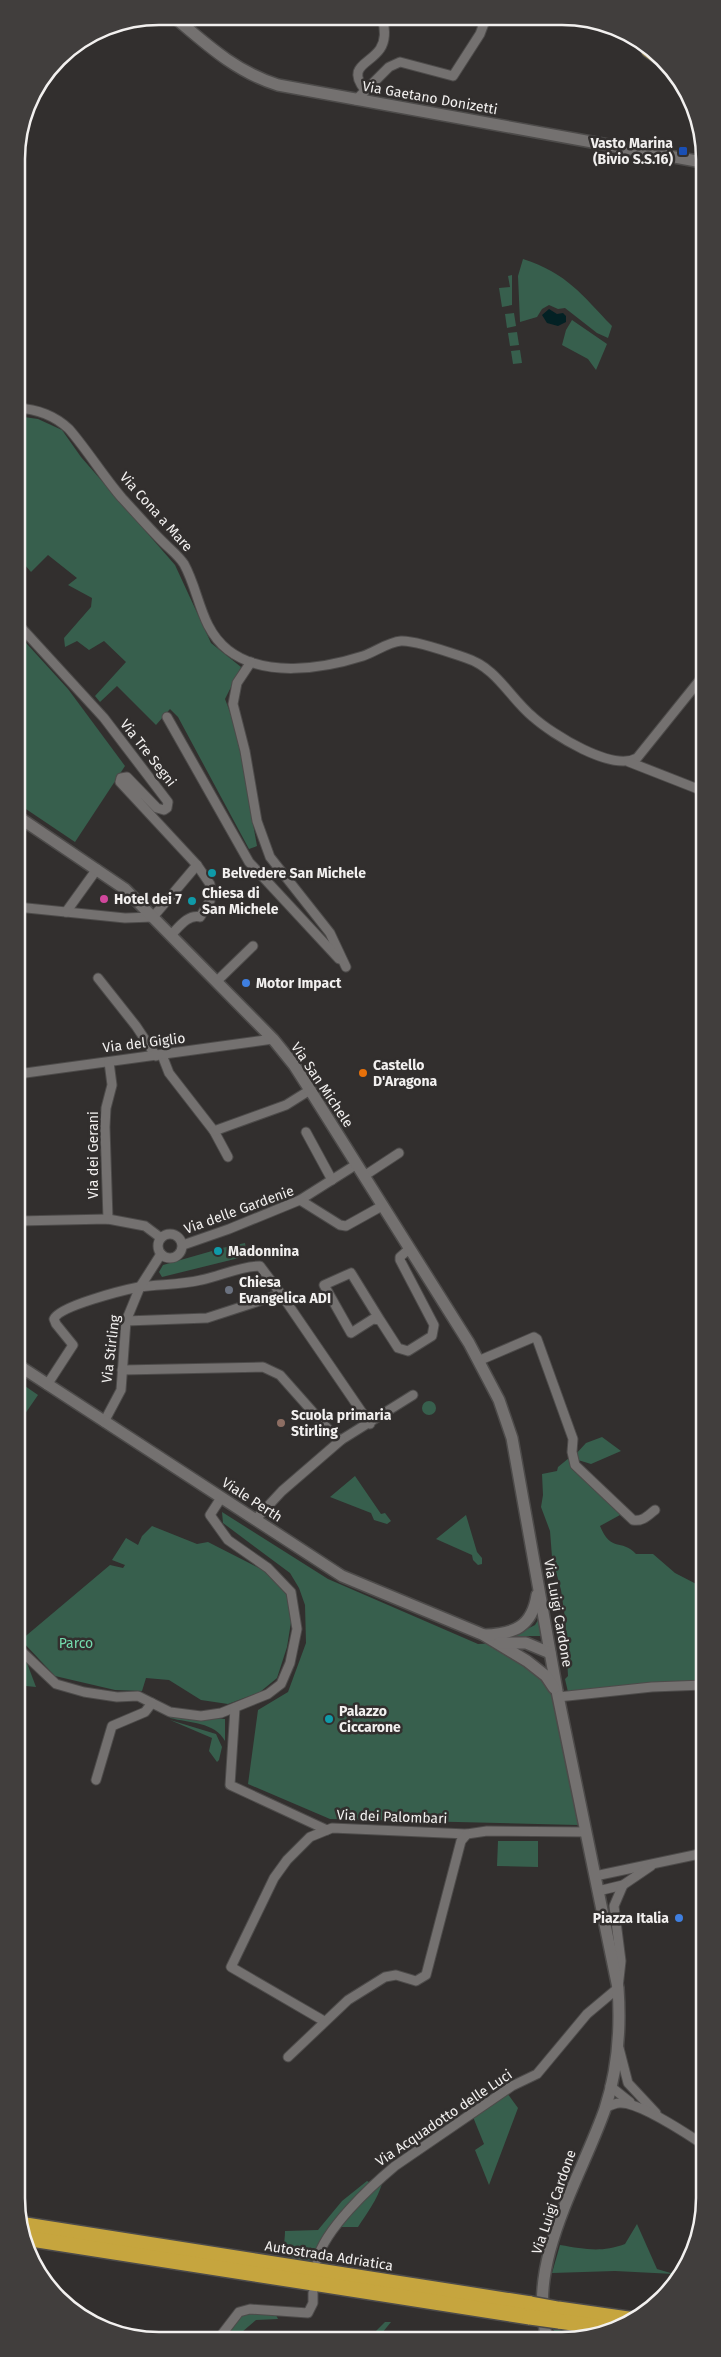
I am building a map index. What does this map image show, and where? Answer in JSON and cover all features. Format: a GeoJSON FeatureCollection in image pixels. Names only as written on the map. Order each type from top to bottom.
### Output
{"type":"FeatureCollection","features":[{"type":"Feature","properties":{"kind":"highway","name":"Autostrada Adriatica"},"geometry":{"type":"LineString","coordinates":[[28,2226],[530,2311]]}},
{"type":"Feature","properties":{"kind":"highway","name":"Autostrada Adriatica"},"geometry":{"type":"LineString","coordinates":[[31,2239],[558,2315],[619,2319]]}},
{"type":"Feature","properties":{"kind":"highway","name":"Autostrada Adriatica"},"geometry":{"type":"LineString","coordinates":[[558,2315],[601,2326]]}},
{"type":"Feature","properties":{"kind":"street","name":"Via Gaetano Donizetti"},"geometry":{"type":"LineString","coordinates":[[184,25],[218,54],[252,76],[278,85],[696,161]]}},
{"type":"Feature","properties":{"kind":"street"},"geometry":{"type":"LineString","coordinates":[[365,90],[360,84],[358,72],[362,64],[382,47],[383,25]]}},
{"type":"Feature","properties":{"kind":"street"},"geometry":{"type":"LineString","coordinates":[[356,100],[388,68],[400,62],[453,76],[480,34],[483,25]]}},
{"type":"Feature","properties":{"kind":"street","name":"Via Cona a Mare"},"geometry":{"type":"LineString","coordinates":[[25,409],[40,411],[60,421],[69,429],[121,496],[184,563],[207,625],[215,639],[230,651],[251,662],[273,668],[328,665],[362,656],[400,641],[427,646],[480,663],[490,670],[532,717],[564,740],[599,756],[619,762],[629,762],[696,788]]}},
{"type":"Feature","properties":{"kind":"street","name":"Via Tre Segni"},"geometry":{"type":"LineString","coordinates":[[25,631],[104,718],[158,786],[168,802],[167,808],[164,810],[157,808],[127,777],[121,778],[120,782],[197,865]]}},
{"type":"Feature","properties":{"kind":"street"},"geometry":{"type":"LineString","coordinates":[[167,717],[249,862],[346,966],[330,933],[270,857],[257,821],[244,744],[233,704],[236,683],[251,662]]}},
{"type":"Feature","properties":{"kind":"street"},"geometry":{"type":"LineString","coordinates":[[629,762],[637,758],[696,685]]}},
{"type":"Feature","properties":{"kind":"street","name":"Via San Michele"},"geometry":{"type":"LineString","coordinates":[[25,821],[125,889],[273,1039],[294,1065],[310,1090],[478,1361]]}},
{"type":"Feature","properties":{"kind":"street"},"geometry":{"type":"LineString","coordinates":[[25,908],[125,918],[153,917],[197,865],[210,884],[210,901],[200,917],[192,916],[171,935]]}},
{"type":"Feature","properties":{"kind":"street"},"geometry":{"type":"LineString","coordinates":[[66,912],[97,869]]}},
{"type":"Feature","properties":{"kind":"street"},"geometry":{"type":"LineString","coordinates":[[217,981],[252,946]]}},
{"type":"Feature","properties":{"kind":"street"},"geometry":{"type":"LineString","coordinates":[[98,978],[159,1056],[168,1073],[214,1130],[228,1157]]}},
{"type":"Feature","properties":{"kind":"street","name":"Via del Giglio"},"geometry":{"type":"LineString","coordinates":[[25,1073],[273,1039]]}},
{"type":"Feature","properties":{"kind":"street","name":"Via dei Gerani"},"geometry":{"type":"LineString","coordinates":[[108,1219],[105,1127],[106,1108],[112,1085],[109,1062]]}},
{"type":"Feature","properties":{"kind":"street"},"geometry":{"type":"LineString","coordinates":[[214,1130],[286,1105],[310,1090]]}},
{"type":"Feature","properties":{"kind":"street"},"geometry":{"type":"LineString","coordinates":[[306,1132],[332,1180]]}},
{"type":"Feature","properties":{"kind":"street"},"geometry":{"type":"LineString","coordinates":[[364,1176],[399,1153]]}},
{"type":"Feature","properties":{"kind":"street"},"geometry":{"type":"LineString","coordinates":[[300,1200],[357,1164]]}},
{"type":"Feature","properties":{"kind":"street","name":"Via delle Gardenie"},"geometry":{"type":"LineString","coordinates":[[183,1245],[229,1229],[300,1200],[340,1225],[346,1226],[382,1206]]}},
{"type":"Feature","properties":{"kind":"street"},"geometry":{"type":"LineString","coordinates":[[25,1221],[108,1219],[145,1226],[161,1238]]}},
{"type":"Feature","properties":{"kind":"street"},"geometry":{"type":"LineString","coordinates":[[168,1234],[176,1235],[183,1245],[181,1252],[175,1258],[168,1258],[161,1254],[158,1246],[161,1238],[168,1234]]}},
{"type":"Feature","properties":{"kind":"street"},"geometry":{"type":"LineString","coordinates":[[380,1320],[373,1319],[351,1333],[324,1286],[351,1273],[398,1348],[408,1351],[432,1336],[433,1320],[400,1260],[400,1256],[409,1249]]}},
{"type":"Feature","properties":{"kind":"street","name":"Via Stirling"},"geometry":{"type":"LineString","coordinates":[[104,1422],[120,1390],[126,1321],[140,1287],[161,1254]]}},
{"type":"Feature","properties":{"kind":"street"},"geometry":{"type":"LineString","coordinates":[[47,1384],[73,1345],[56,1324],[56,1315],[94,1299],[140,1287],[183,1284],[250,1266],[260,1266],[370,1424]]}},
{"type":"Feature","properties":{"kind":"street"},"geometry":{"type":"LineString","coordinates":[[126,1321],[207,1318],[281,1294]]}},
{"type":"Feature","properties":{"kind":"street"},"geometry":{"type":"LineString","coordinates":[[478,1361],[534,1337],[537,1339],[573,1439],[572,1452],[575,1465],[633,1520],[639,1521],[646,1518],[655,1510]]}},
{"type":"Feature","properties":{"kind":"street","name":"Via Luigi Cardone"},"geometry":{"type":"LineString","coordinates":[[478,1361],[499,1400],[512,1438],[557,1694],[618,1988]]}},
{"type":"Feature","properties":{"kind":"street"},"geometry":{"type":"LineString","coordinates":[[122,1370],[263,1368],[272,1370],[280,1375],[335,1437],[341,1440]]}},
{"type":"Feature","properties":{"kind":"street","name":"Viale Perth"},"geometry":{"type":"LineString","coordinates":[[25,1370],[342,1576],[484,1635],[520,1656],[546,1676],[557,1694]]}},
{"type":"Feature","properties":{"kind":"street"},"geometry":{"type":"LineString","coordinates":[[255,1520],[282,1491],[341,1440],[370,1424],[413,1395]]}},
{"type":"Feature","properties":{"kind":"street"},"geometry":{"type":"LineString","coordinates":[[25,1655],[56,1684],[84,1692],[117,1697],[138,1696],[170,1712],[200,1716],[221,1714],[268,1694],[281,1684],[290,1663],[297,1629],[291,1592],[268,1568],[228,1540],[210,1515],[221,1498]]}},
{"type":"Feature","properties":{"kind":"street","name":"Viale Perth"},"geometry":{"type":"LineString","coordinates":[[484,1635],[505,1634],[529,1619],[535,1608],[538,1587]]}},
{"type":"Feature","properties":{"kind":"street","name":"Viale Perth"},"geometry":{"type":"LineString","coordinates":[[498,1643],[526,1643],[550,1653]]}},
{"type":"Feature","properties":{"kind":"street"},"geometry":{"type":"LineString","coordinates":[[520,1656],[542,1657],[550,1653]]}},
{"type":"Feature","properties":{"kind":"street"},"geometry":{"type":"LineString","coordinates":[[557,1694],[696,1685]]}},
{"type":"Feature","properties":{"kind":"street"},"geometry":{"type":"LineString","coordinates":[[96,1780],[112,1726],[145,1712],[152,1703]]}},
{"type":"Feature","properties":{"kind":"street"},"geometry":{"type":"LineString","coordinates":[[236,1708],[230,1785],[326,1830]]}},
{"type":"Feature","properties":{"kind":"street","name":"Via dei Palombari"},"geometry":{"type":"LineString","coordinates":[[324,2021],[230,1967],[274,1878],[287,1860],[310,1837],[326,1830],[347,1828],[467,1834],[487,1832],[586,1832]]}},
{"type":"Feature","properties":{"kind":"street","name":"Via dei Palombari"},"geometry":{"type":"LineString","coordinates":[[288,2058],[324,2021],[348,2000],[385,1977],[396,1975],[416,1981],[426,1975],[461,1841],[467,1834]]}},
{"type":"Feature","properties":{"kind":"street"},"geometry":{"type":"LineString","coordinates":[[595,1876],[696,1855]]}},
{"type":"Feature","properties":{"kind":"street"},"geometry":{"type":"LineString","coordinates":[[598,1891],[623,1885],[657,1862]]}},
{"type":"Feature","properties":{"kind":"street","name":"Via Luigi Cardone"},"geometry":{"type":"LineString","coordinates":[[623,1885],[614,1906],[621,1961],[618,1988],[619,2048],[628,2083],[642,2105]]}},
{"type":"Feature","properties":{"kind":"street","name":"Via Acquadotto delle Luci"},"geometry":{"type":"LineString","coordinates":[[317,2260],[331,2231],[379,2179],[512,2086],[537,2074],[587,2014],[618,1988]]}},
{"type":"Feature","properties":{"kind":"street","name":"Via Luigi Cardone"},"geometry":{"type":"LineString","coordinates":[[545,2332],[543,2297],[547,2267],[571,2191],[605,2108],[619,2048]]}},
{"type":"Feature","properties":{"kind":"street","name":"Via Luigi Cardone"},"geometry":{"type":"LineString","coordinates":[[610,2086],[623,2088],[642,2105],[696,2140]]}},
{"type":"Feature","properties":{"kind":"street","name":"Via Luigi Cardone"},"geometry":{"type":"LineString","coordinates":[[605,2108],[620,2102],[642,2105]]}},
{"type":"Feature","properties":{"kind":"street"},"geometry":{"type":"LineString","coordinates":[[224,2332],[239,2312],[250,2309],[308,2313],[313,2303],[312,2293]]}},
{"type":"Feature","properties":{"kind":"green space"},"geometry":{"type":"Polygon","coordinates":[[[523,259],[552,271],[573,286],[612,326],[608,338],[597,333],[565,308],[558,309],[549,305],[542,309],[537,317],[520,322],[518,276],[523,259]]]}},
{"type":"Feature","properties":{"kind":"green space"},"geometry":{"type":"Polygon","coordinates":[[[512,275],[512,305],[502,307],[499,288],[510,287],[508,276],[512,275]]]}},
{"type":"Feature","properties":{"kind":"green space"},"geometry":{"type":"Polygon","coordinates":[[[514,313],[516,326],[507,328],[505,314],[514,313]]]}},
{"type":"Feature","properties":{"kind":"green space"},"geometry":{"type":"Polygon","coordinates":[[[572,320],[607,344],[596,370],[588,359],[562,345],[566,330],[572,320]]]}},
{"type":"Feature","properties":{"kind":"green space"},"geometry":{"type":"Polygon","coordinates":[[[517,332],[519,345],[510,346],[508,333],[517,332]]]}},
{"type":"Feature","properties":{"kind":"green space"},"geometry":{"type":"Polygon","coordinates":[[[520,350],[522,363],[513,364],[511,351],[520,350]]]}},
{"type":"Feature","properties":{"kind":"green space"},"geometry":{"type":"Polygon","coordinates":[[[25,417],[38,419],[62,430],[81,457],[175,565],[211,643],[241,667],[225,699],[236,728],[257,846],[249,849],[178,717],[170,709],[156,725],[117,686],[100,702],[95,696],[126,662],[104,641],[89,650],[77,641],[65,647],[64,638],[91,607],[92,598],[68,585],[77,578],[48,555],[31,572],[25,565],[25,417]]]}},
{"type":"Feature","properties":{"kind":"green space"},"geometry":{"type":"Polygon","coordinates":[[[25,642],[68,689],[125,766],[75,842],[25,808],[25,642]]]}},
{"type":"Feature","properties":{"kind":"green space"},"geometry":{"type":"Polygon","coordinates":[[[245,1243],[247,1256],[162,1277],[159,1272],[163,1265],[212,1251],[218,1253],[222,1248],[245,1243]]]}},
{"type":"Feature","properties":{"kind":"green space"},"geometry":{"type":"Polygon","coordinates":[[[25,1386],[38,1395],[25,1414],[25,1386]]]}},
{"type":"Feature","properties":{"kind":"green space"},"geometry":{"type":"Polygon","coordinates":[[[429,1401],[434,1403],[436,1408],[434,1413],[429,1415],[424,1413],[422,1408],[424,1403],[429,1401]]]}},
{"type":"Feature","properties":{"kind":"green space"},"geometry":{"type":"Polygon","coordinates":[[[602,1437],[621,1451],[591,1464],[578,1460],[581,1470],[575,1455],[586,1443],[602,1437]]]}},
{"type":"Feature","properties":{"kind":"green space"},"geometry":{"type":"Polygon","coordinates":[[[569,1458],[631,1521],[629,1523],[620,1515],[600,1526],[608,1540],[631,1549],[636,1554],[653,1554],[675,1573],[696,1584],[696,1684],[568,1692],[565,1679],[568,1676],[565,1618],[561,1590],[552,1557],[550,1531],[541,1507],[543,1495],[542,1474],[557,1471],[558,1467],[569,1458]]]}},
{"type":"Feature","properties":{"kind":"green space"},"geometry":{"type":"Polygon","coordinates":[[[355,1476],[381,1514],[385,1513],[391,1521],[387,1524],[374,1520],[371,1513],[330,1497],[355,1476]]]}},
{"type":"Feature","properties":{"kind":"green space"},"geometry":{"type":"Polygon","coordinates":[[[222,1512],[328,1579],[478,1644],[498,1643],[553,1686],[578,1825],[330,1819],[248,1784],[258,1710],[288,1692],[306,1643],[305,1605],[299,1588],[290,1573],[223,1523],[222,1512]]]}},
{"type":"Feature","properties":{"kind":"green space"},"geometry":{"type":"Polygon","coordinates":[[[466,1515],[477,1552],[482,1558],[482,1564],[478,1565],[473,1560],[472,1555],[436,1539],[466,1515]]]}},
{"type":"Feature","properties":{"kind":"green space","name":"Parco"},"geometry":{"type":"Polygon","coordinates":[[[152,1526],[197,1544],[208,1542],[267,1572],[286,1594],[292,1616],[287,1647],[277,1678],[260,1692],[228,1704],[201,1700],[169,1680],[146,1678],[142,1691],[115,1690],[55,1676],[25,1644],[25,1637],[110,1565],[123,1568],[125,1565],[112,1560],[126,1538],[138,1545],[142,1536],[152,1526]]]}},
{"type":"Feature","properties":{"kind":"green space"},"geometry":{"type":"Polygon","coordinates":[[[541,1615],[542,1636],[513,1636],[535,1625],[541,1615]]]}},
{"type":"Feature","properties":{"kind":"green space"},"geometry":{"type":"Polygon","coordinates":[[[25,1661],[36,1687],[25,1687],[25,1661]]]}},
{"type":"Feature","properties":{"kind":"green space"},"geometry":{"type":"Polygon","coordinates":[[[170,1716],[225,1719],[225,1741],[215,1730],[208,1727],[170,1718],[170,1716]]]}},
{"type":"Feature","properties":{"kind":"green space"},"geometry":{"type":"Polygon","coordinates":[[[170,1720],[216,1734],[222,1747],[219,1760],[217,1762],[209,1751],[212,1738],[170,1720]]]}},
{"type":"Feature","properties":{"kind":"green space"},"geometry":{"type":"Polygon","coordinates":[[[498,1841],[538,1841],[538,1867],[497,1866],[498,1841]]]}},
{"type":"Feature","properties":{"kind":"green space"},"geometry":{"type":"Polygon","coordinates":[[[507,2093],[518,2108],[489,2185],[475,2150],[484,2144],[473,2117],[507,2093]]]}},
{"type":"Feature","properties":{"kind":"green space"},"geometry":{"type":"Polygon","coordinates":[[[374,2178],[382,2184],[375,2201],[358,2227],[337,2227],[315,2261],[296,2259],[285,2252],[285,2231],[318,2230],[342,2201],[367,2181],[369,2182],[374,2178]]]}},
{"type":"Feature","properties":{"kind":"green space"},"geometry":{"type":"Polygon","coordinates":[[[637,2224],[657,2269],[672,2273],[615,2271],[552,2273],[560,2245],[577,2248],[608,2249],[625,2244],[637,2224]]]}},
{"type":"Feature","properties":{"kind":"green space"},"geometry":{"type":"Polygon","coordinates":[[[249,2311],[276,2315],[278,2319],[256,2320],[242,2332],[227,2332],[241,2315],[249,2311]]]}},
{"type":"Feature","properties":{"kind":"green space"},"geometry":{"type":"Polygon","coordinates":[[[385,2322],[391,2322],[383,2332],[375,2332],[385,2322]]]}},
{"type":"Feature","properties":{"kind":"green space"},"geometry":{"type":"Polygon","coordinates":[[[553,2329],[571,2332],[562,2332],[555,2332],[553,2329]]]}},
{"type":"Feature","properties":{"kind":"water"},"geometry":{"type":"Polygon","coordinates":[[[549,309],[557,314],[563,313],[566,316],[566,322],[558,326],[547,323],[542,315],[549,309]]]}},
{"type":"Feature","properties":{"kind":"place","name":"Vasto Marina (Bivio S.S.16)"},"geometry":{"type":"Point","coordinates":[683,151]}},
{"type":"Feature","properties":{"kind":"place","name":"Belvedere San Michele"},"geometry":{"type":"Point","coordinates":[212,873]}},
{"type":"Feature","properties":{"kind":"place","name":"Hotel dei 7"},"geometry":{"type":"Point","coordinates":[104,899]}},
{"type":"Feature","properties":{"kind":"place","name":"Chiesa di San Michele"},"geometry":{"type":"Point","coordinates":[192,901]}},
{"type":"Feature","properties":{"kind":"place","name":"Motor Impact"},"geometry":{"type":"Point","coordinates":[246,983]}},
{"type":"Feature","properties":{"kind":"place","name":"Castello D'Aragona"},"geometry":{"type":"Point","coordinates":[363,1073]}},
{"type":"Feature","properties":{"kind":"place","name":"Madonnina"},"geometry":{"type":"Point","coordinates":[218,1251]}},
{"type":"Feature","properties":{"kind":"place","name":"Chiesa Evangelica ADI"},"geometry":{"type":"Point","coordinates":[229,1290]}},
{"type":"Feature","properties":{"kind":"place","name":"Scuola primaria Stirling"},"geometry":{"type":"Point","coordinates":[281,1423]}},
{"type":"Feature","properties":{"kind":"place","name":"Palazzo Ciccarone"},"geometry":{"type":"Point","coordinates":[329,1719]}},
{"type":"Feature","properties":{"kind":"place","name":"Piazza Italia"},"geometry":{"type":"Point","coordinates":[679,1918]}}]}
